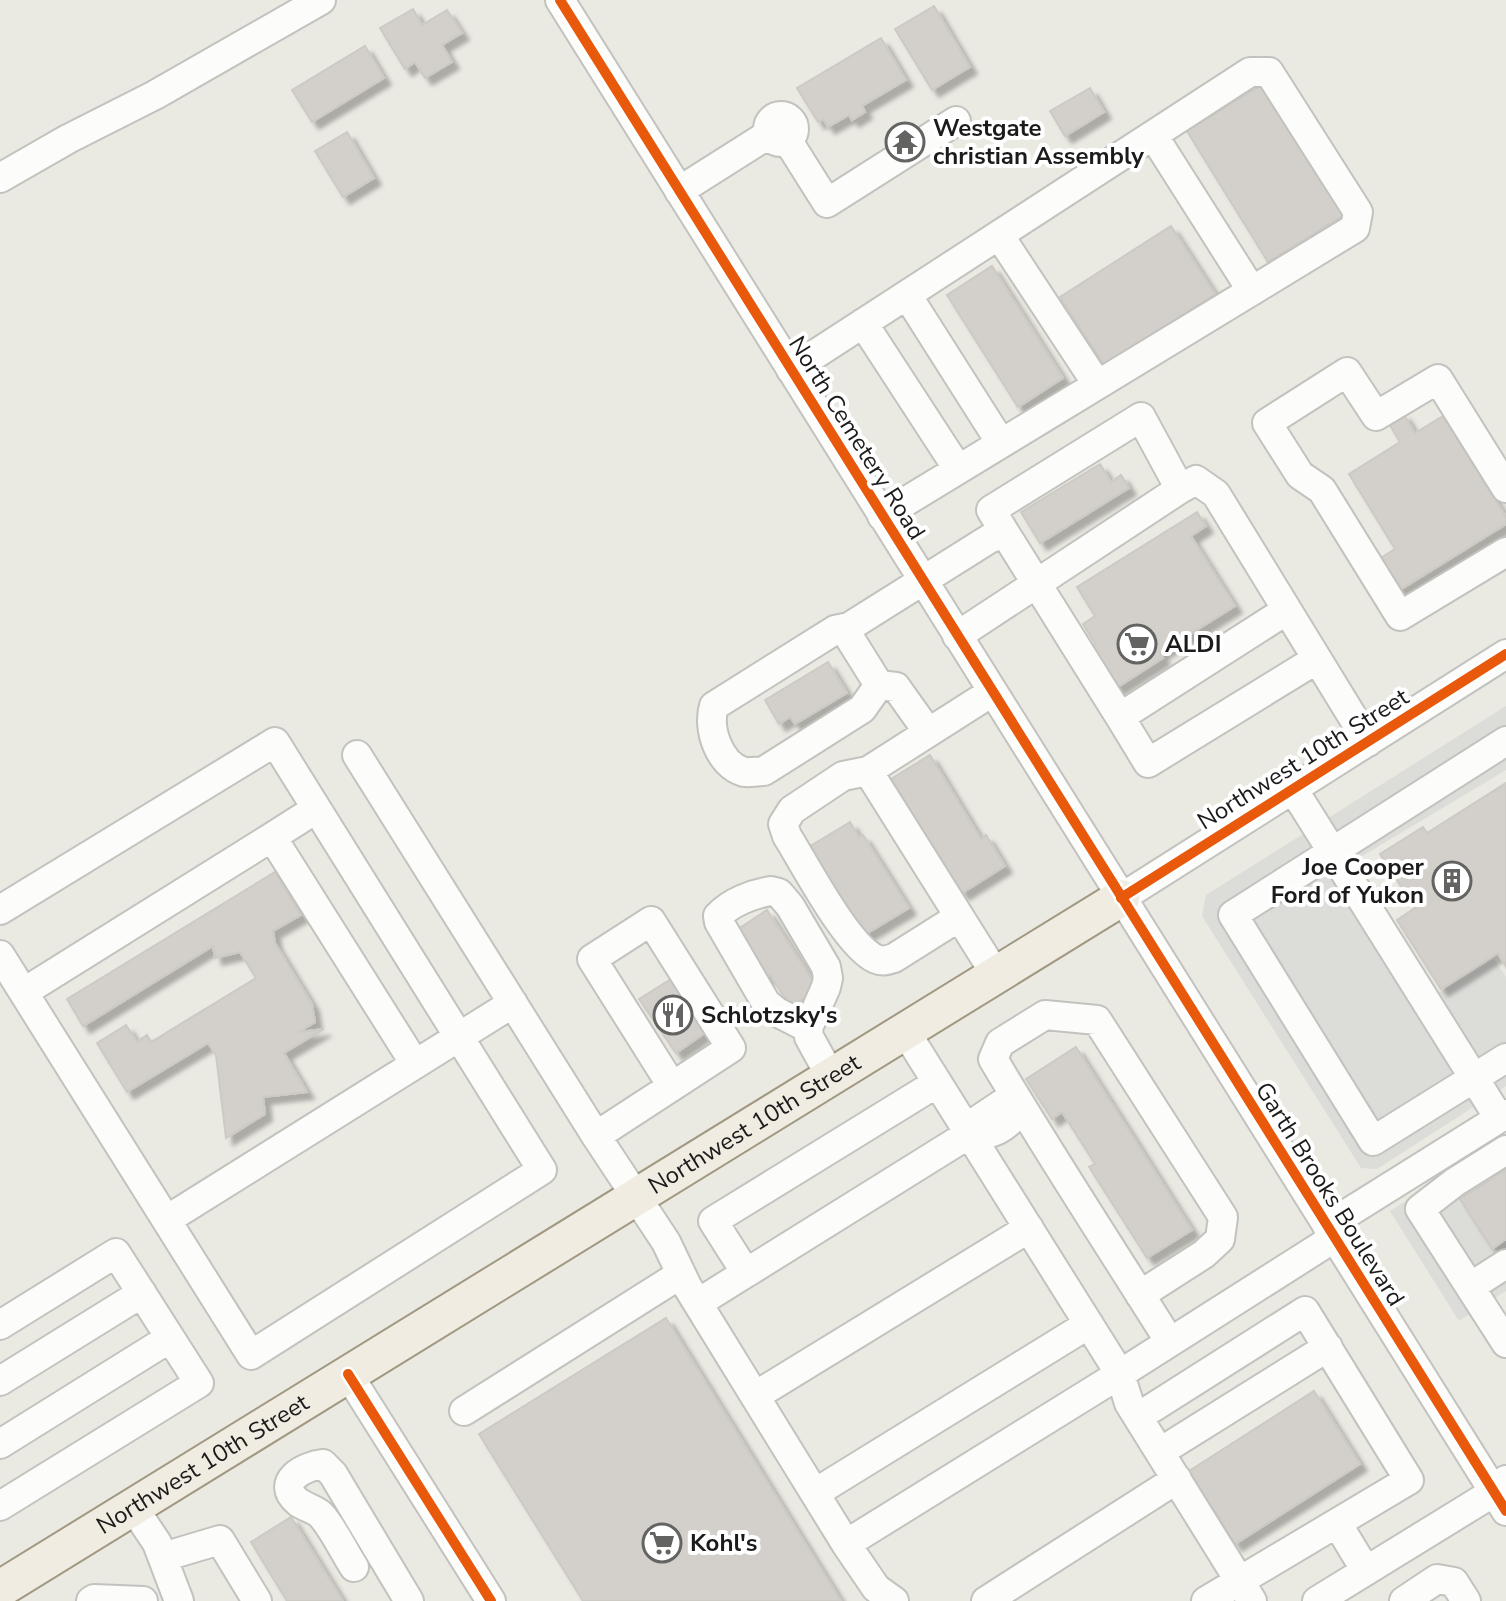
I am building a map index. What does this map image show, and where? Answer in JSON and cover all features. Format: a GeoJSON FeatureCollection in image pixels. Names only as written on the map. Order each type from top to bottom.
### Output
{"type":"FeatureCollection","features":[{"type":"Feature","properties":{"kind":"main road","name":"Northwest 10th Street"},"geometry":{"type":"LineString","coordinates":[[0,1589],[1121,898]]}},
{"type":"Feature","properties":{"kind":"street"},"geometry":{"type":"LineString","coordinates":[[0,178],[155,95],[321,0]]}},
{"type":"Feature","properties":{"kind":"street","name":"North Cemetery Road"},"geometry":{"type":"LineString","coordinates":[[560,0],[1121,898]]}},
{"type":"Feature","properties":{"kind":"street"},"geometry":{"type":"LineString","coordinates":[[791,370],[1250,72],[1269,72],[1358,212],[1355,228],[882,516]]}},
{"type":"Feature","properties":{"kind":"street"},"geometry":{"type":"LineString","coordinates":[[679,191],[778,137],[827,203],[956,121]]}},
{"type":"Feature","properties":{"kind":"street"},"geometry":{"type":"LineString","coordinates":[[1153,135],[1252,291]]}},
{"type":"Feature","properties":{"kind":"street"},"geometry":{"type":"LineString","coordinates":[[999,235],[1097,384]]}},
{"type":"Feature","properties":{"kind":"street"},"geometry":{"type":"LineString","coordinates":[[907,295],[1001,443]]}},
{"type":"Feature","properties":{"kind":"street"},"geometry":{"type":"LineString","coordinates":[[863,323],[958,469]]}},
{"type":"Feature","properties":{"kind":"street"},"geometry":{"type":"LineString","coordinates":[[1506,488],[1438,379],[1376,416],[1347,372],[1267,423],[1300,475],[1322,490],[1400,616],[1506,552]]}},
{"type":"Feature","properties":{"kind":"street"},"geometry":{"type":"LineString","coordinates":[[1180,489],[1141,417],[991,510],[1148,763],[1317,659]]}},
{"type":"Feature","properties":{"kind":"street"},"geometry":{"type":"LineString","coordinates":[[957,636],[1196,480],[1216,494],[1368,742]]}},
{"type":"Feature","properties":{"kind":"street"},"geometry":{"type":"LineString","coordinates":[[879,685],[862,709],[764,771],[747,773],[734,767],[711,730],[714,706],[835,630],[844,629],[989,539],[1005,533]]}},
{"type":"Feature","properties":{"kind":"street"},"geometry":{"type":"LineString","coordinates":[[1120,717],[1287,610]]}},
{"type":"Feature","properties":{"kind":"street"},"geometry":{"type":"LineString","coordinates":[[844,629],[879,685]]}},
{"type":"Feature","properties":{"kind":"street","name":"Northwest 10th Street"},"geometry":{"type":"LineString","coordinates":[[1121,898],[1506,654]]}},
{"type":"Feature","properties":{"kind":"street"},"geometry":{"type":"LineString","coordinates":[[879,685],[896,687],[928,732]]}},
{"type":"Feature","properties":{"kind":"street"},"geometry":{"type":"LineString","coordinates":[[959,917],[894,958],[887,961],[876,959],[853,940],[787,836],[783,824],[792,810],[843,776],[868,771],[992,692]]}},
{"type":"Feature","properties":{"kind":"street"},"geometry":{"type":"LineString","coordinates":[[1506,741],[1233,915],[1373,1141],[1506,1058]]}},
{"type":"Feature","properties":{"kind":"street"},"geometry":{"type":"LineString","coordinates":[[0,910],[275,742],[542,1170],[251,1355],[0,955]]}},
{"type":"Feature","properties":{"kind":"street"},"geometry":{"type":"LineString","coordinates":[[357,755],[666,1242],[698,1303],[846,1544],[876,1588],[894,1601]]}},
{"type":"Feature","properties":{"kind":"street"},"geometry":{"type":"LineString","coordinates":[[868,771],[996,975]]}},
{"type":"Feature","properties":{"kind":"street"},"geometry":{"type":"LineString","coordinates":[[846,1544],[1170,1342],[1502,1116],[1474,1078],[1293,789]]}},
{"type":"Feature","properties":{"kind":"street"},"geometry":{"type":"LineString","coordinates":[[24,992],[316,809]]}},
{"type":"Feature","properties":{"kind":"street"},"geometry":{"type":"LineString","coordinates":[[272,837],[415,1064]]}},
{"type":"Feature","properties":{"kind":"street"},"geometry":{"type":"LineString","coordinates":[[808,1028],[766,1003],[719,922],[718,916],[728,907],[771,891],[779,893],[790,906],[826,967],[828,978],[808,1028],[809,1037],[831,1077]]}},
{"type":"Feature","properties":{"kind":"street","name":"Garth Brooks Boulevard"},"geometry":{"type":"LineString","coordinates":[[1121,898],[1331,1232],[1503,1493]]}},
{"type":"Feature","properties":{"kind":"street"},"geometry":{"type":"LineString","coordinates":[[596,1136],[731,1048],[651,921],[592,959],[672,1086]]}},
{"type":"Feature","properties":{"kind":"street"},"geometry":{"type":"LineString","coordinates":[[168,1219],[513,1003]]}},
{"type":"Feature","properties":{"kind":"street"},"geometry":{"type":"LineString","coordinates":[[1140,1295],[1204,1254],[1220,1239],[1223,1217],[1097,1020],[1045,1015],[1000,1043],[993,1059],[1021,1106],[1140,1295],[1170,1342]]}},
{"type":"Feature","properties":{"kind":"street"},"geometry":{"type":"LineString","coordinates":[[905,1031],[1120,1374],[1129,1403],[1246,1591]]}},
{"type":"Feature","properties":{"kind":"street"},"geometry":{"type":"LineString","coordinates":[[746,1273],[713,1221],[937,1083]]}},
{"type":"Feature","properties":{"kind":"street"},"geometry":{"type":"LineString","coordinates":[[698,1303],[969,1134],[975,1122],[1002,1104],[1021,1106]]}},
{"type":"Feature","properties":{"kind":"street"},"geometry":{"type":"LineString","coordinates":[[1501,1325],[1470,1287],[1420,1209],[1455,1182],[1506,1150]]}},
{"type":"Feature","properties":{"kind":"street"},"geometry":{"type":"LineString","coordinates":[[1439,1156],[1455,1182]]}},
{"type":"Feature","properties":{"kind":"street"},"geometry":{"type":"LineString","coordinates":[[755,1396],[1029,1228]]}},
{"type":"Feature","properties":{"kind":"street"},"geometry":{"type":"LineString","coordinates":[[0,1325],[116,1253],[199,1383],[0,1506]]}},
{"type":"Feature","properties":{"kind":"street"},"geometry":{"type":"LineString","coordinates":[[1470,1287],[1506,1264]]}},
{"type":"Feature","properties":{"kind":"street"},"geometry":{"type":"LineString","coordinates":[[464,1411],[681,1274]]}},
{"type":"Feature","properties":{"kind":"street"},"geometry":{"type":"LineString","coordinates":[[0,1381],[142,1293]]}},
{"type":"Feature","properties":{"kind":"street"},"geometry":{"type":"LineString","coordinates":[[1138,1417],[1305,1311],[1409,1480],[1337,1523],[1246,1591],[1206,1601]]}},
{"type":"Feature","properties":{"kind":"street"},"geometry":{"type":"LineString","coordinates":[[815,1493],[1089,1324]]}},
{"type":"Feature","properties":{"kind":"street"},"geometry":{"type":"LineString","coordinates":[[0,1444],[170,1338]]}},
{"type":"Feature","properties":{"kind":"street"},"geometry":{"type":"LineString","coordinates":[[1160,1452],[1328,1347]]}},
{"type":"Feature","properties":{"kind":"street"},"geometry":{"type":"LineString","coordinates":[[348,1374],[491,1601]]}},
{"type":"Feature","properties":{"kind":"street"},"geometry":{"type":"LineString","coordinates":[[354,1567],[320,1514],[297,1501],[290,1490],[290,1481],[300,1470],[323,1464],[333,1474],[409,1601]]}},
{"type":"Feature","properties":{"kind":"street"},"geometry":{"type":"LineString","coordinates":[[986,1601],[1177,1479]]}},
{"type":"Feature","properties":{"kind":"street"},"geometry":{"type":"LineString","coordinates":[[1317,1601],[1503,1493]]}},
{"type":"Feature","properties":{"kind":"street"},"geometry":{"type":"LineString","coordinates":[[133,1507],[157,1543],[179,1601]]}},
{"type":"Feature","properties":{"kind":"street"},"geometry":{"type":"LineString","coordinates":[[1337,1523],[1408,1598],[1437,1579],[1454,1582],[1466,1601]]}},
{"type":"Feature","properties":{"kind":"street"},"geometry":{"type":"LineString","coordinates":[[163,1557],[220,1540],[257,1601]]}},
{"type":"Feature","properties":{"kind":"street"},"geometry":{"type":"LineString","coordinates":[[91,1601],[143,1601]]}},
{"type":"Feature","properties":{"kind":"shaded area"},"geometry":{"type":"Polygon","coordinates":[[[1506,706],[1506,748],[1502,751],[1506,770],[1354,861],[1439,993],[1494,959],[1506,977],[1506,1086],[1377,1169],[1361,1168],[1202,916],[1206,895],[1506,706]]]}},
{"type":"Feature","properties":{"kind":"shaded area"},"geometry":{"type":"Polygon","coordinates":[[[1506,1138],[1506,1170],[1460,1199],[1491,1248],[1506,1239],[1506,1291],[1459,1321],[1390,1211],[1506,1138]]]}},
{"type":"Feature","properties":{"kind":"building"},"geometry":{"type":"Polygon","coordinates":[[[934,6],[970,67],[932,90],[895,29],[934,6]]]}},
{"type":"Feature","properties":{"kind":"building"},"geometry":{"type":"Polygon","coordinates":[[[413,9],[422,25],[447,10],[462,33],[442,45],[452,62],[425,78],[415,62],[405,69],[380,28],[413,9]]]}},
{"type":"Feature","properties":{"kind":"building"},"geometry":{"type":"Polygon","coordinates":[[[881,38],[906,80],[862,106],[865,112],[852,120],[849,115],[828,127],[823,119],[818,122],[797,88],[881,38]]]}},
{"type":"Feature","properties":{"kind":"building"},"geometry":{"type":"Polygon","coordinates":[[[365,46],[384,78],[312,122],[292,90],[365,46]]]}},
{"type":"Feature","properties":{"kind":"building"},"geometry":{"type":"Polygon","coordinates":[[[1263,84],[1344,215],[1268,262],[1187,131],[1263,84]]]}},
{"type":"Feature","properties":{"kind":"building"},"geometry":{"type":"Polygon","coordinates":[[[1090,88],[1104,112],[1065,136],[1050,111],[1090,88]]]}},
{"type":"Feature","properties":{"kind":"building"},"geometry":{"type":"Polygon","coordinates":[[[347,132],[374,178],[343,197],[315,151],[347,132]]]}},
{"type":"Feature","properties":{"kind":"building"},"geometry":{"type":"Polygon","coordinates":[[[1171,226],[1215,294],[1104,365],[1060,297],[1171,226]]]}},
{"type":"Feature","properties":{"kind":"building"},"geometry":{"type":"Polygon","coordinates":[[[992,266],[1063,378],[1018,407],[947,295],[992,266]]]}},
{"type":"Feature","properties":{"kind":"building"},"geometry":{"type":"Polygon","coordinates":[[[1403,413],[1415,433],[1443,416],[1506,517],[1506,524],[1398,591],[1379,559],[1395,549],[1349,474],[1400,442],[1388,422],[1403,413]]]}},
{"type":"Feature","properties":{"kind":"building"},"geometry":{"type":"Polygon","coordinates":[[[1100,464],[1111,482],[1121,475],[1129,488],[1040,543],[1021,512],[1100,464]]]}},
{"type":"Feature","properties":{"kind":"building"},"geometry":{"type":"Polygon","coordinates":[[[1197,512],[1206,526],[1191,536],[1235,606],[1160,653],[1163,658],[1116,688],[1091,647],[1095,644],[1083,624],[1095,616],[1077,587],[1197,512]]]}},
{"type":"Feature","properties":{"kind":"building"},"geometry":{"type":"Polygon","coordinates":[[[828,662],[847,693],[795,724],[790,717],[779,724],[765,700],[828,662]]]}},
{"type":"Feature","properties":{"kind":"building"},"geometry":{"type":"Polygon","coordinates":[[[930,755],[981,839],[986,835],[1005,866],[962,893],[891,779],[930,755]]]}},
{"type":"Feature","properties":{"kind":"building","name":"Joe Cooper Ford of Yukon"},"geometry":{"type":"Polygon","coordinates":[[[1506,783],[1506,967],[1498,953],[1441,989],[1397,920],[1415,908],[1380,854],[1423,827],[1427,833],[1506,783]]]}},
{"type":"Feature","properties":{"kind":"building"},"geometry":{"type":"Polygon","coordinates":[[[850,822],[859,837],[863,835],[909,908],[856,940],[802,851],[850,822]]]}},
{"type":"Feature","properties":{"kind":"building"},"geometry":{"type":"Polygon","coordinates":[[[275,872],[301,915],[273,931],[275,943],[312,1004],[315,1022],[299,1032],[324,1029],[284,1053],[307,1092],[263,1097],[265,1114],[226,1138],[216,1055],[208,1043],[127,1092],[97,1043],[126,1025],[137,1042],[147,1035],[151,1042],[256,978],[240,952],[215,958],[213,946],[83,1026],[67,999],[275,872]]]}},
{"type":"Feature","properties":{"kind":"building"},"geometry":{"type":"Polygon","coordinates":[[[767,910],[818,989],[791,1007],[770,975],[762,980],[732,933],[767,910]]]}},
{"type":"Feature","properties":{"kind":"building","name":"Schlotzsky's"},"geometry":{"type":"Polygon","coordinates":[[[673,978],[706,1032],[676,1053],[639,999],[673,978]]]}},
{"type":"Feature","properties":{"kind":"building"},"geometry":{"type":"Polygon","coordinates":[[[1076,1047],[1192,1230],[1147,1258],[1089,1167],[1095,1164],[1062,1112],[1052,1119],[1026,1079],[1076,1047]]]}},
{"type":"Feature","properties":{"kind":"building"},"geometry":{"type":"Polygon","coordinates":[[[1506,1170],[1506,1239],[1492,1249],[1460,1199],[1506,1170]]]}},
{"type":"Feature","properties":{"kind":"building"},"geometry":{"type":"Polygon","coordinates":[[[666,1318],[841,1601],[583,1601],[479,1434],[666,1318]]]}},
{"type":"Feature","properties":{"kind":"building"},"geometry":{"type":"Polygon","coordinates":[[[1314,1391],[1360,1464],[1235,1544],[1189,1471],[1314,1391]]]}},
{"type":"Feature","properties":{"kind":"building"},"geometry":{"type":"Polygon","coordinates":[[[291,1517],[343,1601],[287,1601],[251,1542],[291,1517]]]}},
{"type":"Feature","properties":{"kind":"cycle path"},"geometry":{"type":"LineString","coordinates":[[560,0],[1506,1511]]}},
{"type":"Feature","properties":{"kind":"cycle path"},"geometry":{"type":"LineString","coordinates":[[1121,898],[1506,654]]}},
{"type":"Feature","properties":{"kind":"cycle path"},"geometry":{"type":"LineString","coordinates":[[348,1374],[491,1601]]}},
{"type":"Feature","properties":{"kind":"place","name":"Westgate christian Assembly"},"geometry":{"type":"Point","coordinates":[905,142]}},
{"type":"Feature","properties":{"kind":"place","name":"ALDI"},"geometry":{"type":"Point","coordinates":[1137,644]}},
{"type":"Feature","properties":{"kind":"place","name":"Joe Cooper Ford of Yukon"},"geometry":{"type":"Point","coordinates":[1452,881]}},
{"type":"Feature","properties":{"kind":"place","name":"Schlotzsky's"},"geometry":{"type":"Point","coordinates":[673,1015]}},
{"type":"Feature","properties":{"kind":"place","name":"Kohl's"},"geometry":{"type":"Point","coordinates":[662,1543]}}]}
